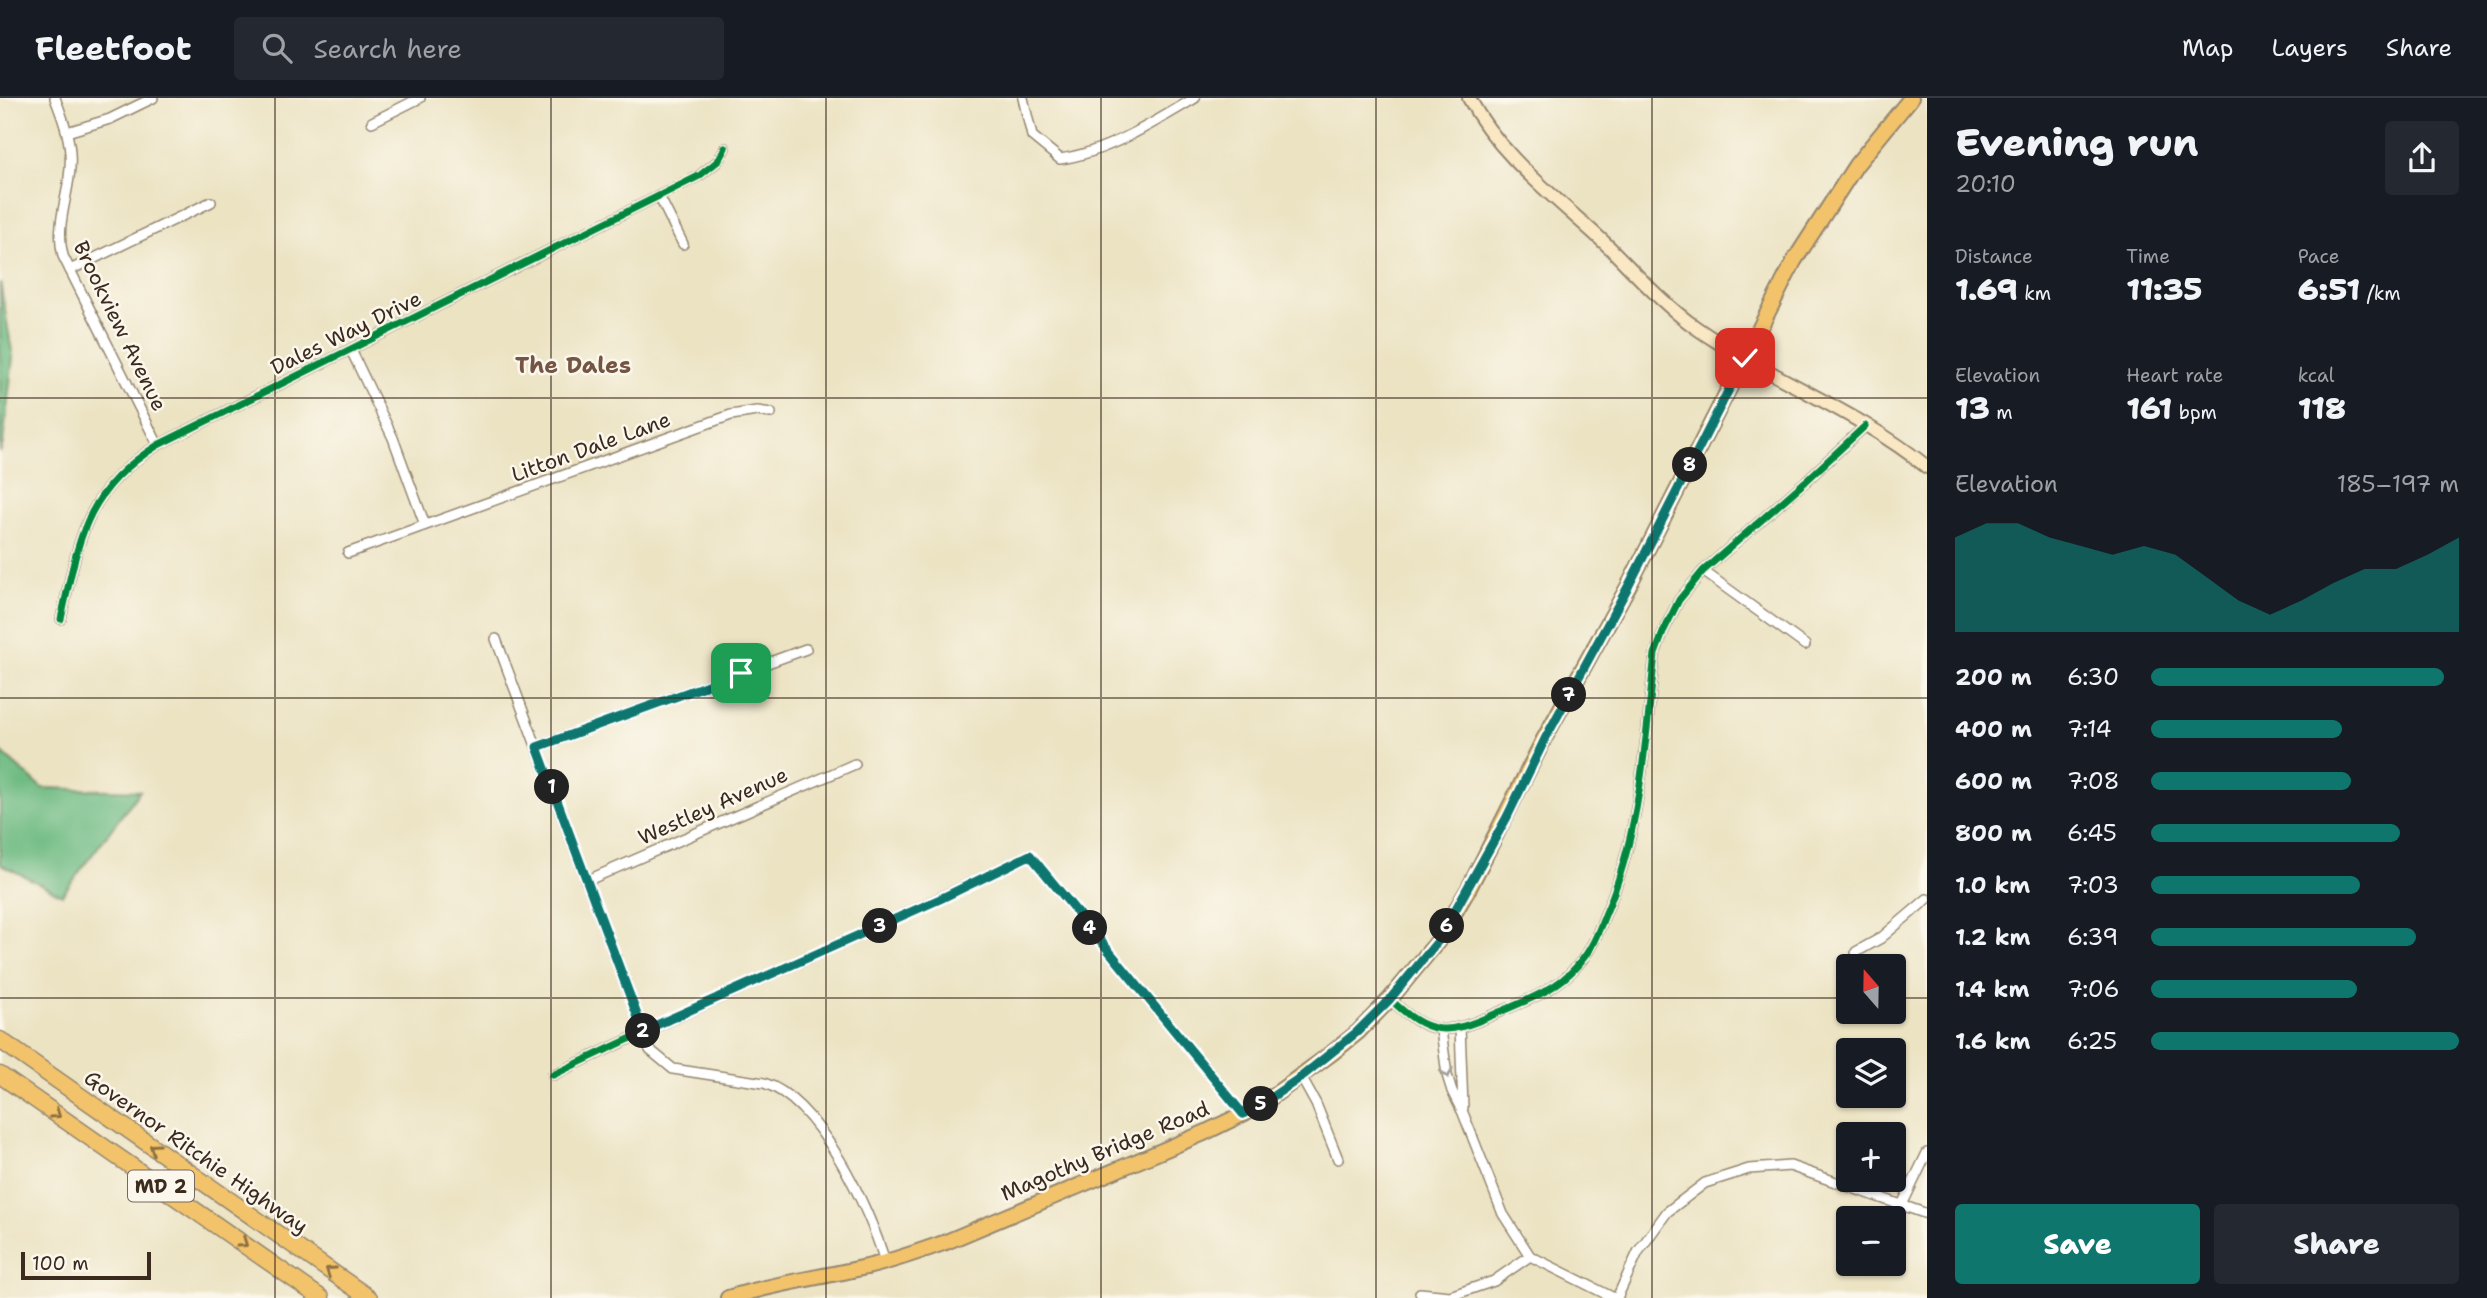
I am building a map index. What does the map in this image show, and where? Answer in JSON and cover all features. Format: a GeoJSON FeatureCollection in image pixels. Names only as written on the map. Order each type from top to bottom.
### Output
{"type":"FeatureCollection","features":[{"type":"Feature","properties":{"kind":"highway","name":"Governor Ritchie Highway"},"geometry":{"type":"LineString","coordinates":[[0,1040],[369,1298]]}},
{"type":"Feature","properties":{"kind":"highway","name":"MD 2"},"geometry":{"type":"LineString","coordinates":[[0,1075],[321,1298]]}},
{"type":"Feature","properties":{"kind":"main road"},"geometry":{"type":"LineString","coordinates":[[1469,98],[1480,118],[1517,162],[1694,327],[1865,426],[1927,467]]}},
{"type":"Feature","properties":{"kind":"main road","name":"Magothy Bridge Road"},"geometry":{"type":"LineString","coordinates":[[728,1298],[885,1262],[946,1242],[1204,1133],[1269,1099],[1301,1077],[1357,1032],[1390,999],[1438,941],[1469,888],[1545,739],[1629,585],[1794,261],[1857,165],[1911,98]]}},
{"type":"Feature","properties":{"kind":"street","name":"Brookview Avenue"},"geometry":{"type":"LineString","coordinates":[[55,98],[67,132],[70,169],[60,225],[63,256],[158,445]]}},
{"type":"Feature","properties":{"kind":"street"},"geometry":{"type":"LineString","coordinates":[[67,132],[110,119],[153,98]]}},
{"type":"Feature","properties":{"kind":"street"},"geometry":{"type":"LineString","coordinates":[[372,122],[420,98]]}},
{"type":"Feature","properties":{"kind":"street"},"geometry":{"type":"LineString","coordinates":[[1023,98],[1032,136],[1060,159],[1085,156],[1195,98]]}},
{"type":"Feature","properties":{"kind":"street","name":"Dales Way Drive"},"geometry":{"type":"LineString","coordinates":[[61,619],[81,534],[94,507],[112,481],[138,457],[709,170],[725,148]]}},
{"type":"Feature","properties":{"kind":"street"},"geometry":{"type":"LineString","coordinates":[[659,196],[683,244]]}},
{"type":"Feature","properties":{"kind":"street"},"geometry":{"type":"LineString","coordinates":[[70,270],[211,202]]}},
{"type":"Feature","properties":{"kind":"street"},"geometry":{"type":"LineString","coordinates":[[351,350],[393,438],[425,525]]}},
{"type":"Feature","properties":{"kind":"street","name":"Litton Dale Lane"},"geometry":{"type":"LineString","coordinates":[[348,553],[731,415],[757,411],[771,413]]}},
{"type":"Feature","properties":{"kind":"street"},"geometry":{"type":"LineString","coordinates":[[1390,999],[1410,1017],[1427,1027],[1441,1030],[1460,1027],[1544,992],[1576,968],[1593,944],[1613,897],[1633,832],[1655,654],[1679,600],[1703,571],[1807,481],[1865,426]]}},
{"type":"Feature","properties":{"kind":"street"},"geometry":{"type":"LineString","coordinates":[[1703,571],[1805,646]]}},
{"type":"Feature","properties":{"kind":"street"},"geometry":{"type":"LineString","coordinates":[[496,639],[650,1050],[673,1069],[764,1083],[775,1086],[795,1102],[829,1143],[858,1193],[885,1262]]}},
{"type":"Feature","properties":{"kind":"street"},"geometry":{"type":"LineString","coordinates":[[537,747],[806,649]]}},
{"type":"Feature","properties":{"kind":"street","name":"Westley Avenue"},"geometry":{"type":"LineString","coordinates":[[586,881],[855,764]]}},
{"type":"Feature","properties":{"kind":"street"},"geometry":{"type":"LineString","coordinates":[[553,1075],[643,1031],[940,899],[1030,855],[1243,1114]]}},
{"type":"Feature","properties":{"kind":"street"},"geometry":{"type":"LineString","coordinates":[[1857,951],[1881,938],[1927,899]]}},
{"type":"Feature","properties":{"kind":"street"},"geometry":{"type":"LineString","coordinates":[[1460,1027],[1463,1113]]}},
{"type":"Feature","properties":{"kind":"street"},"geometry":{"type":"LineString","coordinates":[[1441,1030],[1452,1091],[1503,1214],[1531,1256],[1616,1298],[1638,1252],[1667,1212],[1705,1183],[1749,1169],[1790,1166],[1927,1214]]}},
{"type":"Feature","properties":{"kind":"street"},"geometry":{"type":"LineString","coordinates":[[1301,1077],[1316,1104],[1338,1159]]}},
{"type":"Feature","properties":{"kind":"street"},"geometry":{"type":"LineString","coordinates":[[1902,1205],[1927,1153]]}},
{"type":"Feature","properties":{"kind":"street"},"geometry":{"type":"LineString","coordinates":[[1420,1293],[1450,1296],[1472,1289],[1494,1281],[1531,1256]]}},
{"type":"Feature","properties":{"kind":"green space"},"geometry":{"type":"Polygon","coordinates":[[[0,282],[13,357],[0,453],[0,282]]]}},
{"type":"Feature","properties":{"kind":"green space"},"geometry":{"type":"Polygon","coordinates":[[[0,751],[42,788],[140,791],[62,895],[0,864],[0,751]]]}},
{"type":"Feature","properties":{"kind":"cycle path"},"geometry":{"type":"LineString","coordinates":[[61,619],[73,565],[89,519],[114,480],[133,462],[158,445],[699,176],[718,161],[725,148]]}},
{"type":"Feature","properties":{"kind":"cycle path"},"geometry":{"type":"LineString","coordinates":[[1390,999],[1427,1026],[1451,1029],[1478,1021],[1539,995],[1560,982],[1582,960],[1600,928],[1627,852],[1640,786],[1655,654],[1679,600],[1703,571],[1865,426]]}},
{"type":"Feature","properties":{"kind":"cycle path"},"geometry":{"type":"LineString","coordinates":[[553,1075],[1030,855],[1243,1114]]}},
{"type":"Feature","properties":{"kind":"district","name":"The Dales"},"geometry":{"type":"Point","coordinates":[573,365]}},
{"type":"Feature","properties":{"kind":"route"},"geometry":{"type":"LineString","coordinates":[[741,673],[537,747],[643,1031],[940,899],[1030,855],[1243,1114],[1301,1077],[1357,1032],[1390,999],[1438,941],[1507,817],[1545,739],[1629,585],[1745,358]]}}]}
